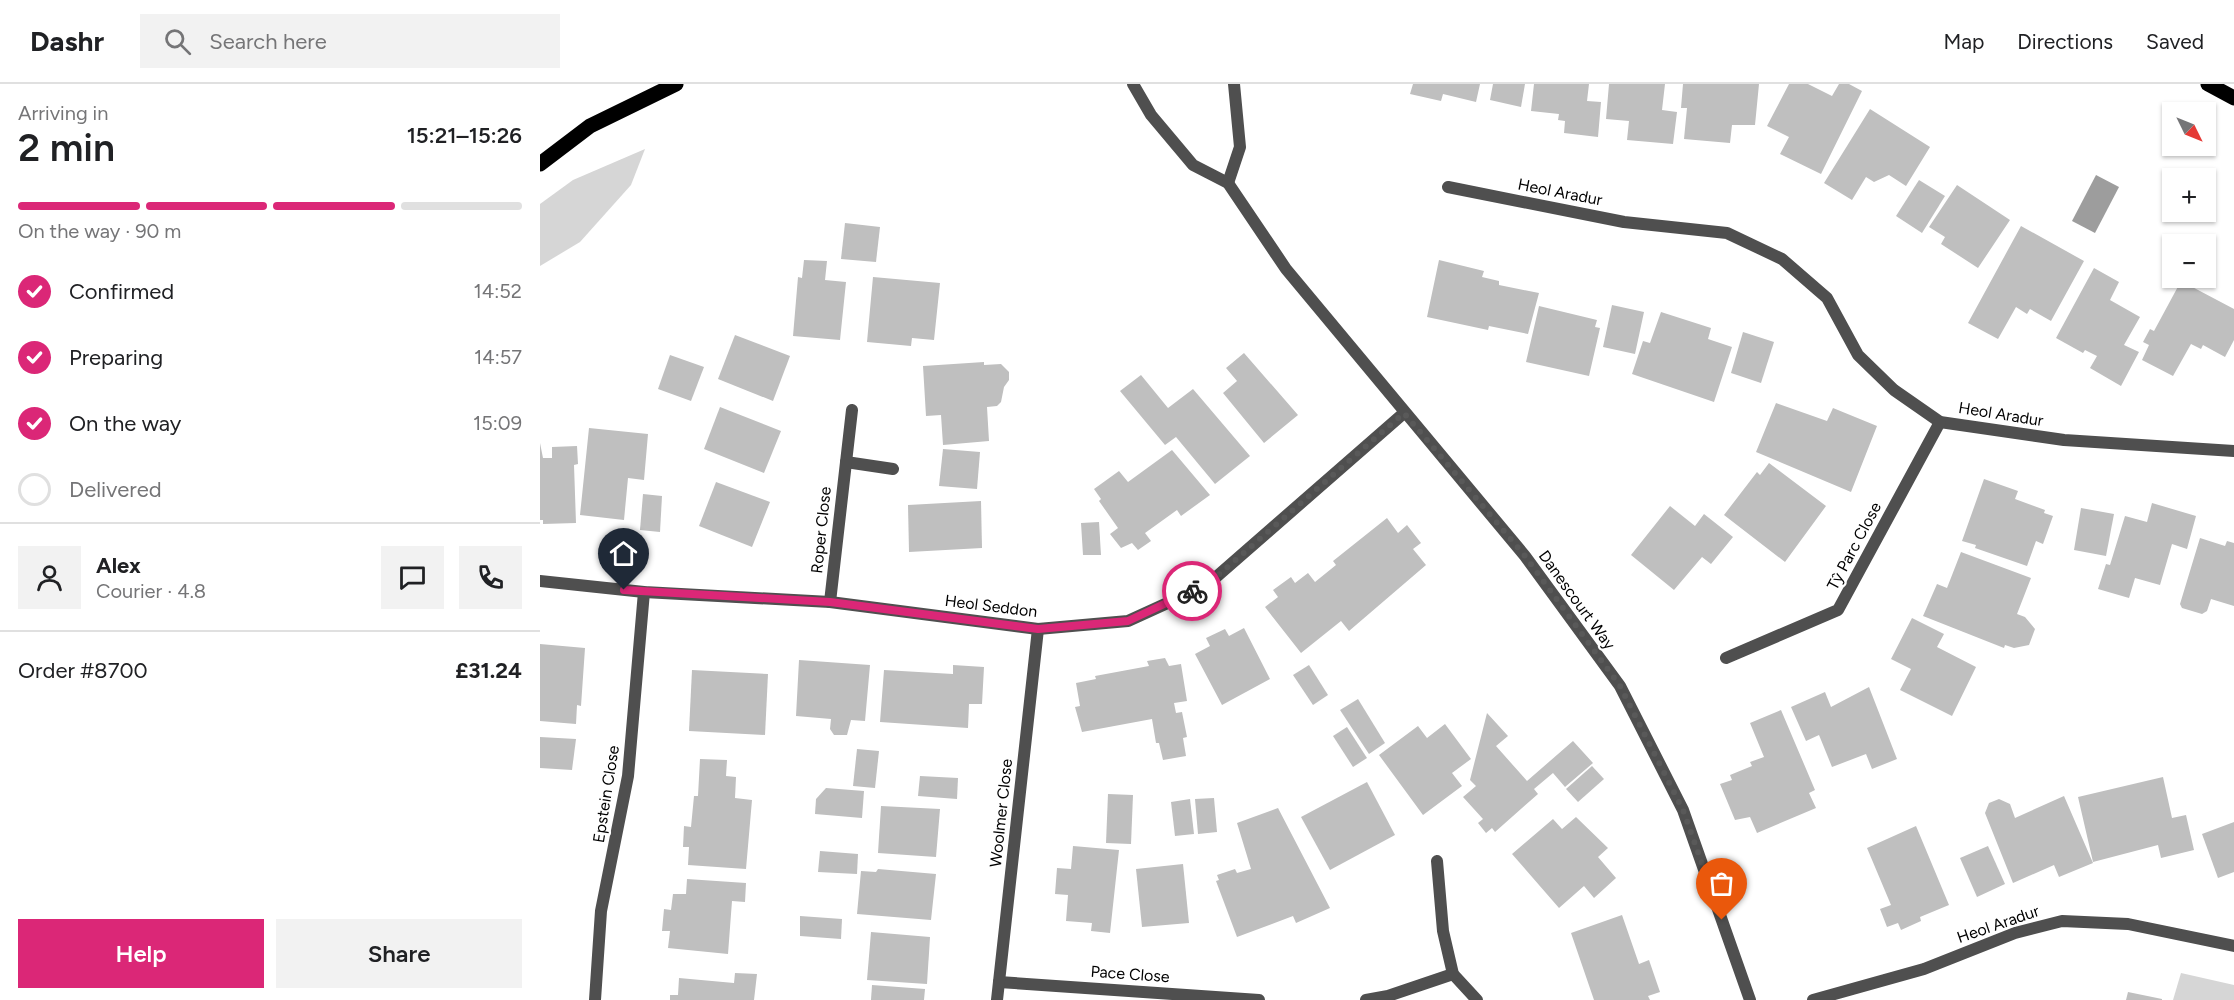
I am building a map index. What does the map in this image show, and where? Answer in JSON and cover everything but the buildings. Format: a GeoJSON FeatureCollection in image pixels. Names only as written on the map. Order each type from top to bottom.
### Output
{"type":"FeatureCollection","features":[{"type":"Feature","properties":{"kind":"main road"},"geometry":{"type":"LineString","coordinates":[[540,164],[590,126],[676,84]]}},
{"type":"Feature","properties":{"kind":"main road"},"geometry":{"type":"LineString","coordinates":[[2208,84],[2234,98]]}},
{"type":"Feature","properties":{"kind":"street","name":"Danescourt Way"},"geometry":{"type":"LineString","coordinates":[[1133,84],[1151,115],[1193,165],[1228,183],[1286,269],[1525,556],[1620,686],[1683,810],[1750,1000]]}},
{"type":"Feature","properties":{"kind":"street"},"geometry":{"type":"LineString","coordinates":[[1228,183],[1240,147],[1234,84]]}},
{"type":"Feature","properties":{"kind":"street","name":"Heol Aradur"},"geometry":{"type":"LineString","coordinates":[[1448,187],[1624,222],[1727,233],[1782,259],[1827,298],[1858,355],[1893,390],[1940,422],[2064,441],[2234,451]]}},
{"type":"Feature","properties":{"kind":"street","name":"Roper Close"},"geometry":{"type":"LineString","coordinates":[[830,602],[852,410]]}},
{"type":"Feature","properties":{"kind":"street","name":"Heol Seddon"},"geometry":{"type":"LineString","coordinates":[[540,581],[644,591],[830,602],[1038,629],[1128,621],[1207,585],[1404,413]]}},
{"type":"Feature","properties":{"kind":"street","name":"Tŷ Parc Close"},"geometry":{"type":"LineString","coordinates":[[1726,658],[1838,610],[1940,422]]}},
{"type":"Feature","properties":{"kind":"street"},"geometry":{"type":"LineString","coordinates":[[846,462],[893,469]]}},
{"type":"Feature","properties":{"kind":"street","name":"Epstein Close"},"geometry":{"type":"LineString","coordinates":[[595,1000],[601,911],[628,776],[644,591]]}},
{"type":"Feature","properties":{"kind":"street","name":"Woolmer Close"},"geometry":{"type":"LineString","coordinates":[[997,1000],[1038,629]]}},
{"type":"Feature","properties":{"kind":"street"},"geometry":{"type":"LineString","coordinates":[[1437,861],[1443,931],[1453,974],[1477,1000]]}},
{"type":"Feature","properties":{"kind":"street","name":"Heol Aradur"},"geometry":{"type":"LineString","coordinates":[[1813,1000],[1924,969],[2015,933],[2062,921],[2128,924],[2234,946]]}},
{"type":"Feature","properties":{"kind":"street"},"geometry":{"type":"LineString","coordinates":[[1366,1000],[1388,996],[1453,974]]}},
{"type":"Feature","properties":{"kind":"street","name":"Pace Close"},"geometry":{"type":"LineString","coordinates":[[999,982],[1259,1000]]}},
{"type":"Feature","properties":{"kind":"shaded area"},"geometry":{"type":"Polygon","coordinates":[[[645,149],[631,185],[580,242],[540,266],[540,204],[573,180],[645,149]]]}},
{"type":"Feature","properties":{"kind":"shaded area"},"geometry":{"type":"Polygon","coordinates":[[[2096,175],[2119,187],[2095,233],[2072,221],[2096,175]]]}},
{"type":"Feature","properties":{"kind":"shaded area"},"geometry":{"type":"Polygon","coordinates":[[[2181,973],[2234,985],[2234,1000],[2173,1000],[2181,973]]]}},
{"type":"Feature","properties":{"kind":"way so far"},"geometry":{"type":"LineString","coordinates":[[1192,591],[1207,585],[1404,413],[1525,556],[1620,686],[1683,810],[1722,920]]}},
{"type":"Feature","properties":{"kind":"route"},"geometry":{"type":"LineString","coordinates":[[624,590],[830,602],[1038,629],[1128,621],[1192,591]]}}]}
